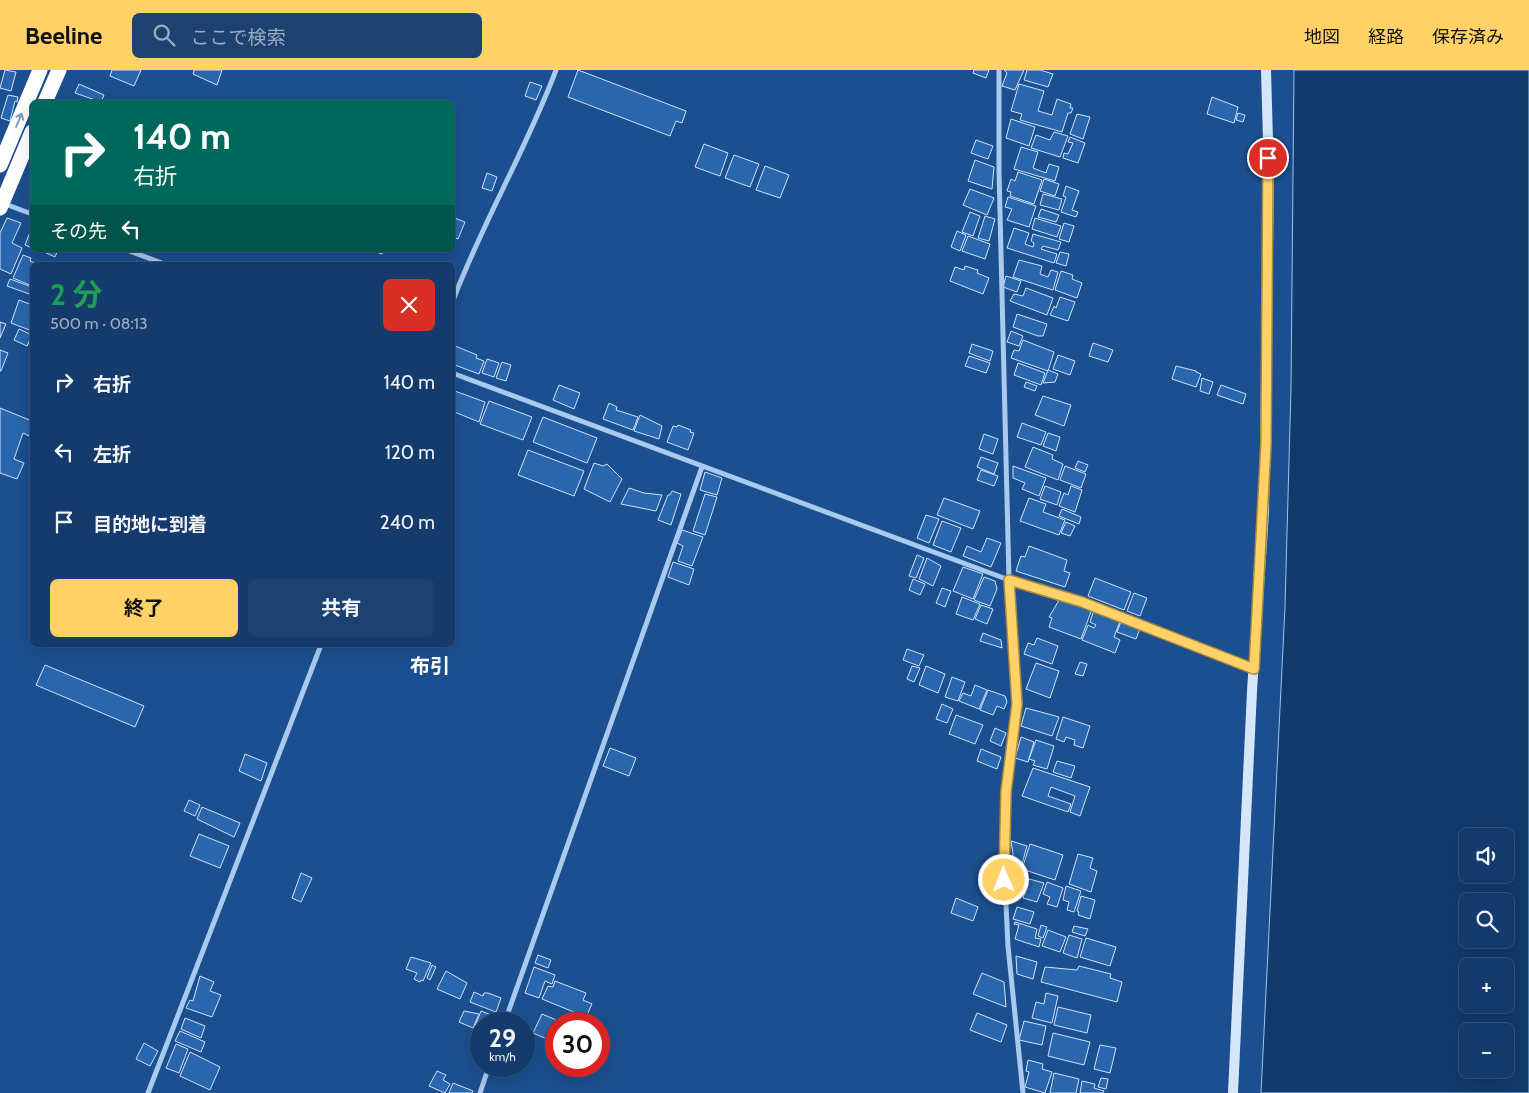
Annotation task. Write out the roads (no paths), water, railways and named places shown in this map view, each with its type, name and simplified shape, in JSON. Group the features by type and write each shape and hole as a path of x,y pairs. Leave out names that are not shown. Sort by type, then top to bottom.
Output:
{"highway":[{"path":"0,165 40,70"},
{"path":"46,100 59,70"},
{"path":"1,205 30,137"}],"street":[{"path":"455,295 468,260 544,102 556,70"},
{"path":"999,70 999,171 1009,580 1017,704 1006,792 1004,864 1008,946 1023,1093"},
{"path":"1233,1093 1266,444 1269,176 1266,70"},
{"path":"1,205 30,213"},
{"path":"132,252 159,262"},
{"path":"455,374 1009,580"},
{"path":"508,1012 702,467"},
{"path":"148,1093 320,647"},
{"path":"480,1093 485,1077"}],"lane":[{"path":"1009,580 1082,602 1254,669"}],"water":[{"path":"1294,70 1529,70 1529,1093 1261,1093 1285,607 1291,387"}],"district":[{"name":"布引","path":"430,666"}]}
